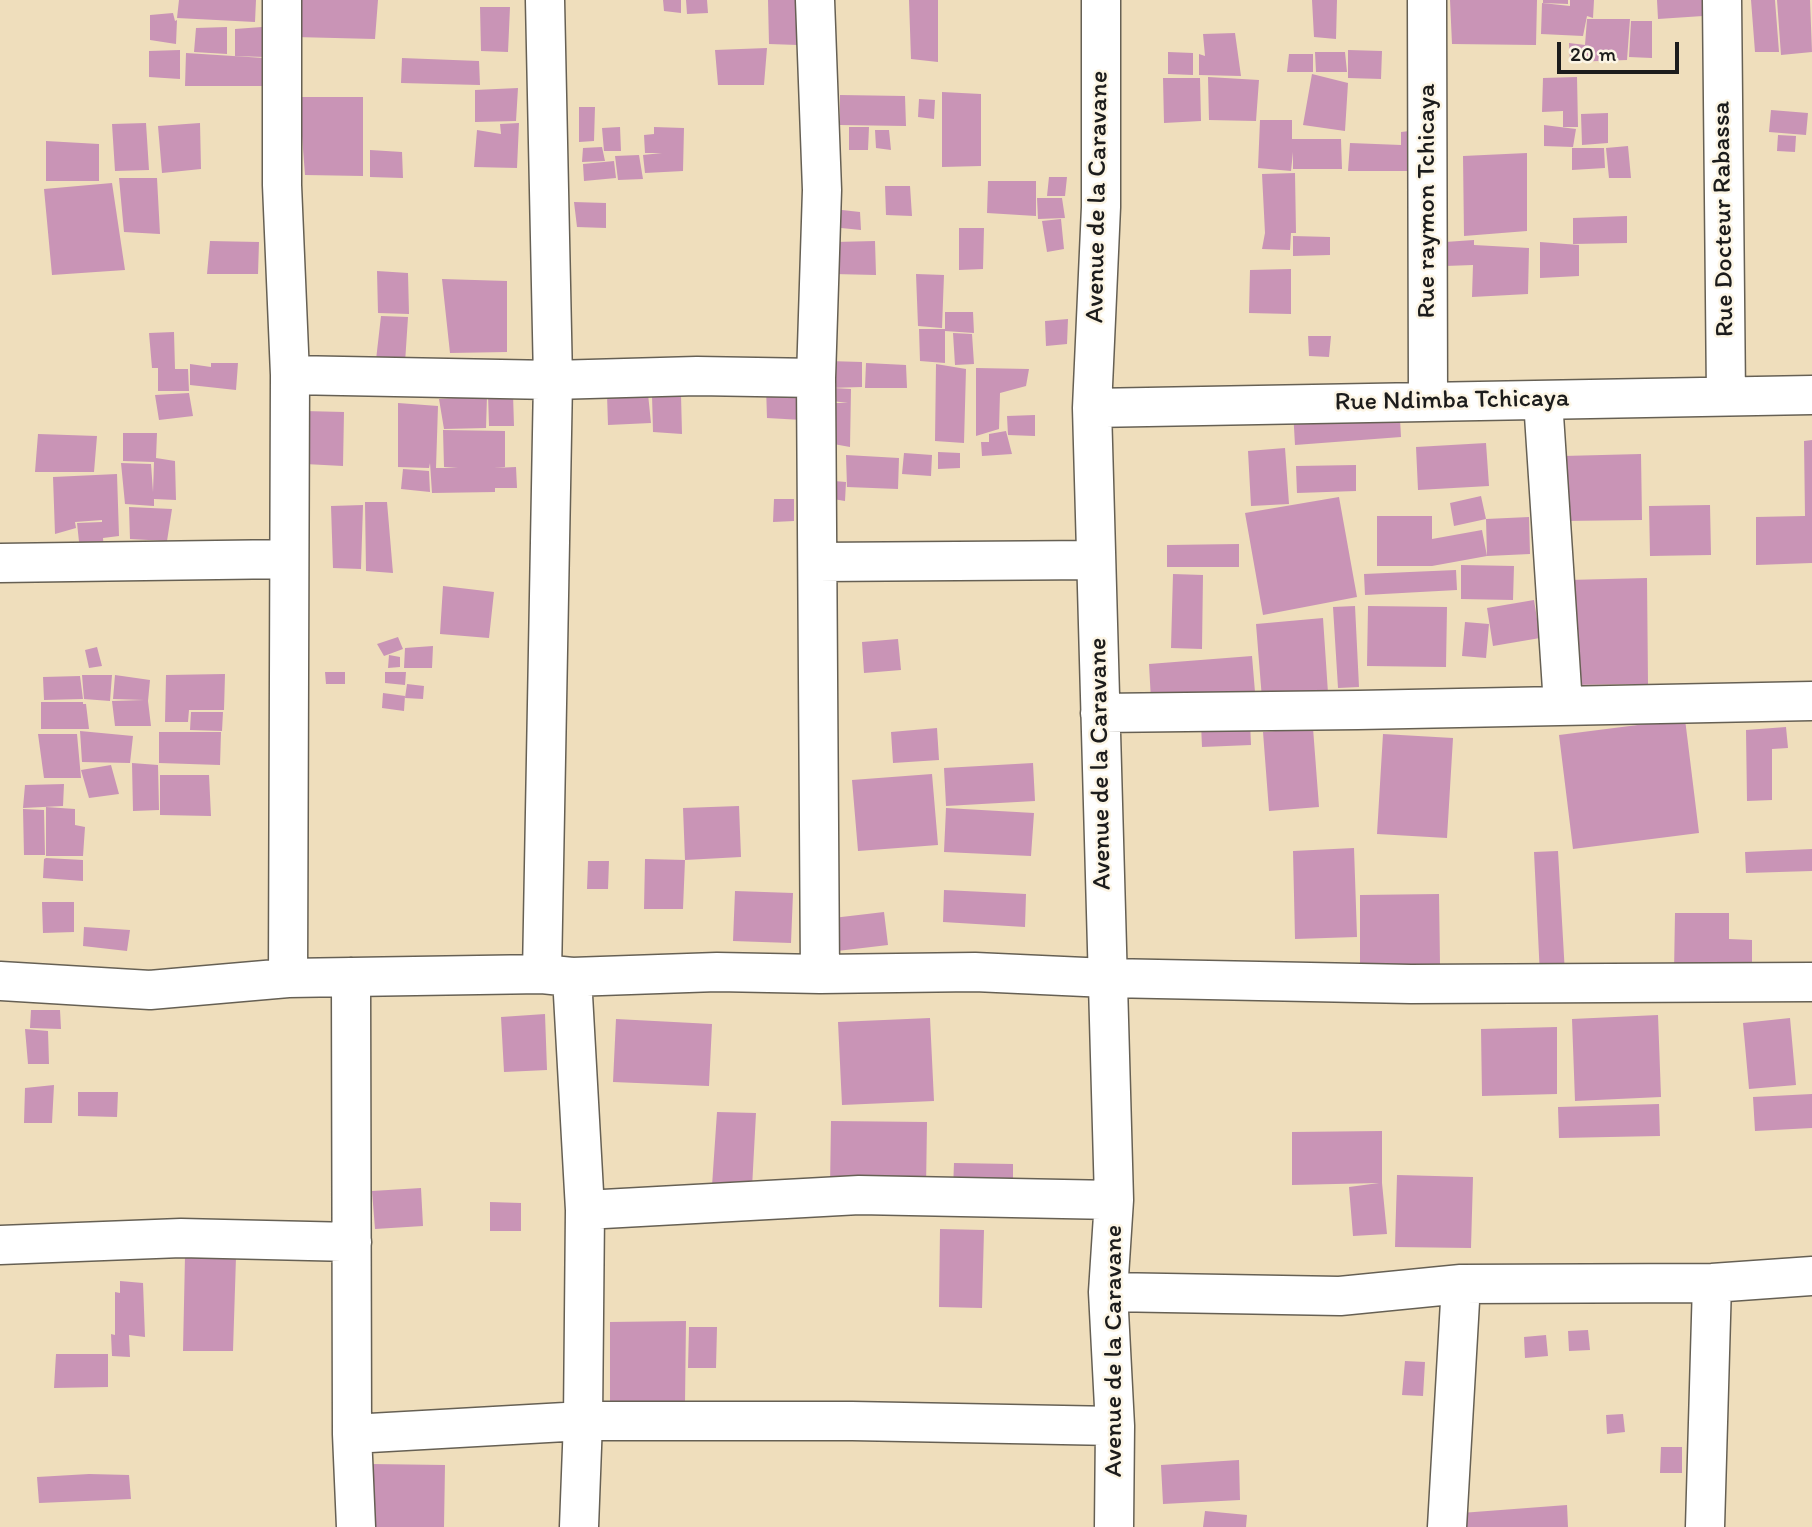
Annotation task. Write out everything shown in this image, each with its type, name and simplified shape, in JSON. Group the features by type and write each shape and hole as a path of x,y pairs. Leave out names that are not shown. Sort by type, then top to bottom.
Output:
{"street":[{"path":"282,0 282,185 290,375 288,978"},
{"path":"545,0 553,380 557,976 585,1210 579,1527"},
{"path":"815,0 822,190 816,378 820,974"},
{"name":"Avenue de la Caravane","path":"1101,0 1101,207 1091,408 1114,1200 1108,1292 1115,1426 1114,1527"},
{"name":"Rue raymon Tchicaya","path":"1427,0 1428,402"},
{"name":"Rue Docteur Rabassa","path":"1722,0 1726,396"},
{"path":"290,375 553,380 697,376 816,378"},
{"name":"Rue Ndimba Tchicaya","path":"1091,408 1812,395"},
{"path":"1543,400 1563,705"},
{"path":"0,563 289,559"},
{"path":"818,562 1096,560"},
{"path":"1100,713 1812,701"},
{"path":"0,981 150,990 288,978 717,972 975,972 1107,978 1411,984 1812,982"},
{"path":"351,977 352,1434 356,1527"},
{"path":"585,1210 859,1195 1114,1200"},
{"path":"0,1245 181,1238 352,1242"},
{"path":"1108,1292 1340,1296 1461,1284 1712,1283 1812,1276"},
{"path":"1705,1527 1712,1283"},
{"path":"1447,1527 1461,1284"},
{"path":"352,1434 583,1421 852,1421 1115,1426"}],"building":[{"path":"179,0 256,0 255,22 177,18"},
{"path":"294,0 378,0 375,39 295,37"},
{"path":"663,0 681,0 681,13 664,11"},
{"path":"686,0 707,0 708,13 687,14"},
{"path":"768,0 798,0 798,45 769,44"},
{"path":"909,0 938,0 938,62 911,59"},
{"path":"1312,0 1337,0 1336,39 1314,37"},
{"path":"1450,0 1537,0 1536,45 1452,44"},
{"path":"1543,0 1568,0 1568,4 1543,3"},
{"path":"1570,0 1594,0 1593,18 1587,16 1583,36 1541,34 1542,3 1570,6"},
{"path":"1657,0 1703,0 1703,16 1658,19"},
{"path":"1751,0 1775,0 1779,52 1755,52"},
{"path":"1777,0 1810,0 1812,52 1781,55"},
{"path":"480,7 510,7 508,52 481,51"},
{"path":"173,13 175,21 177,20 176,44 150,40 150,15"},
{"path":"1587,19 1630,19 1627,60 1570,62 1569,43 1585,45"},
{"path":"1631,21 1652,21 1652,58 1629,57"},
{"path":"227,27 227,54 194,52 196,28"},
{"path":"262,27 264,57 235,56 235,29"},
{"path":"1235,33 1241,76 1199,75 1199,54 1205,56 1203,34"},
{"path":"767,48 764,85 718,85 715,50"},
{"path":"180,50 180,79 149,77 149,51"},
{"path":"1348,50 1382,51 1381,79 1348,78"},
{"path":"1168,52 1193,53 1193,75 1168,74"},
{"path":"1315,52 1345,52 1347,72 1316,72"},
{"path":"186,53 264,58 263,86 185,86"},
{"path":"1289,54 1313,54 1313,72 1287,72"},
{"path":"402,58 479,61 480,85 401,83"},
{"path":"1312,74 1348,83 1345,131 1303,125"},
{"path":"1208,77 1259,80 1256,121 1209,120"},
{"path":"1577,77 1578,127 1563,127 1563,111 1542,112 1543,78"},
{"path":"1163,78 1200,78 1201,121 1164,123"},
{"path":"518,88 516,121 475,122 475,90"},
{"path":"942,92 981,94 981,166 942,167"},
{"path":"840,95 905,96 906,126 840,125"},
{"path":"299,97 363,97 363,176 305,175"},
{"path":"919,99 935,100 934,119 918,117"},
{"path":"579,107 595,107 594,141 579,142"},
{"path":"1771,110 1808,113 1806,135 1769,132"},
{"path":"1608,113 1608,143 1582,145 1581,114"},
{"path":"1260,120 1292,120 1292,139 1341,139 1342,169 1293,169 1293,152 1291,171 1258,168"},
{"path":"146,123 149,170 115,171 112,124"},
{"path":"200,123 201,169 162,173 158,126"},
{"path":"519,123 517,168 474,167 477,130 501,134 500,124"},
{"path":"1544,125 1576,129 1573,147 1544,146"},
{"path":"620,127 621,151 604,151 602,128"},
{"path":"654,127 684,128 683,171 645,173 643,155 662,153 645,153 644,135 654,134"},
{"path":"849,127 869,127 868,150 849,150"},
{"path":"1427,129 1430,171 1348,171 1350,143 1401,145 1401,132"},
{"path":"875,130 889,130 891,150 876,148"},
{"path":"1778,135 1796,136 1795,152 1777,151"},
{"path":"46,141 99,144 99,181 46,181"},
{"path":"1628,146 1631,178 1609,178 1606,148"},
{"path":"602,147 605,161 582,162 583,148"},
{"path":"1572,148 1604,148 1605,168 1572,170"},
{"path":"370,150 402,152 403,178 370,177"},
{"path":"1527,153 1527,231 1464,236 1463,156"},
{"path":"639,155 643,179 618,180 615,156"},
{"path":"614,161 616,178 584,181 583,164"},
{"path":"1295,173 1296,233 1291,233 1290,250 1262,249 1265,233 1262,174"},
{"path":"1049,177 1067,177 1065,196 1047,196"},
{"path":"119,178 157,178 160,234 124,232"},
{"path":"988,181 1036,181 1036,216 987,213"},
{"path":"112,183 125,270 52,275 44,189"},
{"path":"885,186 910,186 912,216 886,215"},
{"path":"1037,198 1062,198 1065,218 1038,219"},
{"path":"574,202 606,203 606,228 577,227"},
{"path":"833,209 860,212 861,230 831,227"},
{"path":"1627,216 1627,243 1573,244 1573,218"},
{"path":"1061,219 1064,249 1047,252 1042,221"},
{"path":"959,228 984,228 983,269 959,270"},
{"path":"1293,236 1330,237 1330,255 1293,256"},
{"path":"1474,240 1474,245 1529,248 1528,294 1472,297 1473,265 1445,266 1445,242"},
{"path":"210,241 259,242 258,274 207,274"},
{"path":"875,241 876,275 834,274 835,242"},
{"path":"1540,242 1579,245 1579,276 1540,278"},
{"path":"1291,269 1291,314 1249,313 1250,270"},
{"path":"377,271 408,273 409,314 378,313"},
{"path":"916,274 944,275 942,328 918,326"},
{"path":"442,279 507,281 507,352 450,353"},
{"path":"945,312 973,312 974,333 945,331"},
{"path":"381,316 408,317 405,363 376,360"},
{"path":"1068,319 1067,344 1046,346 1045,321"},
{"path":"919,329 945,329 945,363 920,361"},
{"path":"174,332 175,369 188,369 189,391 158,391 158,368 152,368 149,333"},
{"path":"953,333 972,334 974,364 955,365"},
{"path":"1308,336 1331,336 1329,357 1309,356"},
{"path":"828,361 862,362 862,387 828,388"},
{"path":"211,363 238,363 236,390 190,385 190,364 211,367"},
{"path":"866,363 906,365 907,388 865,388"},
{"path":"936,364 966,369 964,443 935,441"},
{"path":"976,368 1029,369 1026,386 1000,393 999,429 976,436"},
{"path":"766,386 800,387 802,420 767,418"},
{"path":"833,388 851,389 850,447 828,443 827,403 848,403 832,401"},
{"path":"189,393 193,416 159,420 155,395"},
{"path":"488,394 513,394 514,426 489,426"},
{"path":"648,394 651,423 608,425 607,395"},
{"path":"652,395 681,395 682,434 653,432"},
{"path":"487,396 486,428 444,429 439,399"},
{"path":"1399,401 1401,437 1295,445 1293,410"},
{"path":"398,403 438,406 436,468 458,468 444,467 443,430 505,431 505,467 494,468 516,467 517,488 495,488 495,492 432,493 430,463 429,468 398,467"},
{"path":"304,411 344,412 343,466 305,464"},
{"path":"1035,415 1035,436 1008,435 1007,416"},
{"path":"1006,431 1012,454 982,456 981,442 989,442 989,434"},
{"path":"123,433 157,433 156,458 175,461 176,500 154,499 154,506 125,504 121,463 151,464 153,492 154,462 123,461"},
{"path":"38,434 97,436 94,472 35,472"},
{"path":"1812,440 1812,563 1756,565 1756,517 1805,516 1804,441"},
{"path":"1486,443 1489,486 1418,490 1416,447"},
{"path":"1285,448 1289,504 1251,506 1248,451"},
{"path":"938,452 960,453 960,468 938,469"},
{"path":"904,453 932,455 931,476 902,474"},
{"path":"1641,454 1642,520 1563,521 1563,456"},
{"path":"846,455 899,458 898,489 847,487"},
{"path":"1356,465 1356,491 1297,493 1296,466"},
{"path":"403,469 429,471 430,492 401,489"},
{"path":"117,474 119,536 103,538 104,551 80,551 77,523 102,520 75,522 76,528 55,534 53,477"},
{"path":"834,481 846,482 845,501 833,499"},
{"path":"1481,496 1486,519 1454,526 1450,503"},
{"path":"1339,497 1357,597 1263,615 1245,513"},
{"path":"774,499 794,499 794,521 773,522"},
{"path":"365,502 387,502 393,573 366,571"},
{"path":"363,505 361,569 333,568 331,506"},
{"path":"1710,505 1711,555 1650,556 1649,506"},
{"path":"129,507 172,509 167,541 130,539"},
{"path":"1377,516 1432,516 1432,539 1482,530 1487,556 1432,566 1377,566"},
{"path":"1529,517 1530,554 1487,556 1486,519"},
{"path":"1239,544 1239,567 1167,567 1167,545"},
{"path":"1461,565 1514,566 1513,600 1461,599"},
{"path":"1456,570 1457,590 1365,595 1364,574"},
{"path":"1173,574 1203,575 1202,649 1171,648"},
{"path":"1647,578 1648,684 1569,685 1568,580"},
{"path":"443,586 494,592 489,638 440,634"},
{"path":"1534,600 1540,638 1493,646 1487,608"},
{"path":"1355,606 1359,687 1338,688 1333,607"},
{"path":"1368,606 1447,607 1446,667 1367,666"},
{"path":"1323,618 1328,693 1262,699 1256,624"},
{"path":"1465,622 1489,624 1486,658 1462,656"},
{"path":"398,637 403,649 384,656 377,644"},
{"path":"898,639 901,670 864,673 862,642"},
{"path":"433,646 432,668 404,668 405,648"},
{"path":"97,647 102,666 89,668 85,650"},
{"path":"389,655 400,657 400,667 388,668"},
{"path":"1252,656 1255,692 1151,700 1149,664"},
{"path":"325,672 345,672 345,684 326,684"},
{"path":"385,672 406,672 405,685 385,683"},
{"path":"225,674 224,710 189,710 188,722 165,722 166,675"},
{"path":"82,675 112,675 110,701 84,699"},
{"path":"115,675 150,680 148,701 151,726 115,726 112,701 144,700 113,699"},
{"path":"80,676 83,699 44,700 43,677"},
{"path":"407,684 424,686 423,699 405,698"},
{"path":"383,693 405,696 404,711 382,708"},
{"path":"41,702 83,702 86,704 89,729 41,729"},
{"path":"191,712 223,712 222,731 190,730"},
{"path":"1685,719 1699,833 1573,849 1559,735"},
{"path":"1250,722 1251,745 1202,747 1201,724"},
{"path":"1786,727 1788,748 1772,749 1772,800 1747,801 1746,730"},
{"path":"937,728 939,760 893,763 891,732"},
{"path":"1313,728 1319,807 1269,811 1263,732"},
{"path":"80,731 133,736 130,763 82,762"},
{"path":"159,732 221,732 220,765 159,763"},
{"path":"38,734 77,734 81,778 44,778"},
{"path":"1383,734 1453,738 1447,838 1377,834"},
{"path":"132,763 158,765 159,810 133,811"},
{"path":"1033,763 1035,801 946,806 944,768"},
{"path":"111,765 119,794 89,798 81,770"},
{"path":"932,774 938,845 858,851 852,780"},
{"path":"160,775 209,775 211,816 160,815"},
{"path":"64,784 63,806 23,808 25,785"},
{"path":"739,806 741,857 685,860 683,808"},
{"path":"46,807 75,809 75,825 85,827 83,856 46,856"},
{"path":"946,808 1034,813 1031,856 944,852"},
{"path":"23,809 44,810 45,855 24,855"},
{"path":"1354,848 1357,937 1295,939 1293,851"},
{"path":"1812,849 1812,871 1746,873 1745,852"},
{"path":"1558,851 1565,974 1540,976 1534,852"},
{"path":"46,858 83,860 83,881 43,878"},
{"path":"645,859 685,860 683,909 644,909"},
{"path":"588,861 609,861 608,889 587,889"},
{"path":"944,890 1026,894 1025,927 943,922"},
{"path":"735,891 793,893 791,943 733,941"},
{"path":"1439,894 1440,964 1360,964 1360,895"},
{"path":"42,902 74,902 74,932 43,933"},
{"path":"884,912 888,945 837,951 833,918"},
{"path":"1675,913 1729,913 1729,939 1752,940 1752,965 1674,973"},
{"path":"84,927 130,930 127,951 83,946"},
{"path":"31,1010 60,1010 61,1029 30,1028"},
{"path":"545,1014 547,1070 504,1072 501,1017"},
{"path":"1658,1015 1661,1097 1575,1101 1572,1019"},
{"path":"930,1018 934,1101 842,1105 838,1022"},
{"path":"1790,1018 1796,1085 1749,1089 1743,1023"},
{"path":"616,1019 712,1024 709,1086 613,1082"},
{"path":"1557,1027 1557,1094 1482,1096 1481,1029"},
{"path":"25,1029 48,1031 49,1064 28,1064"},
{"path":"54,1085 52,1123 24,1123 25,1088"},
{"path":"78,1092 118,1092 117,1117 78,1116"},
{"path":"1812,1094 1812,1128 1755,1131 1753,1097"},
{"path":"1659,1104 1660,1136 1559,1138 1558,1107"},
{"path":"717,1112 756,1113 752,1188 712,1186"},
{"path":"831,1121 927,1122 926,1189 830,1188"},
{"path":"1382,1131 1382,1183 1387,1234 1353,1236 1349,1187 1379,1183 1292,1185 1292,1132"},
{"path":"954,1163 1013,1164 1013,1190 953,1189"},
{"path":"1397,1175 1473,1177 1471,1248 1395,1247"},
{"path":"421,1188 423,1226 375,1229 372,1191"},
{"path":"490,1202 521,1203 521,1231 490,1231"},
{"path":"940,1229 984,1230 982,1308 939,1307"},
{"path":"185,1256 236,1257 233,1351 183,1351"},
{"path":"120,1281 143,1283 145,1337 129,1335 130,1357 112,1356 115,1292 120,1293"},
{"path":"686,1321 685,1403 610,1404 610,1322"},
{"path":"689,1327 717,1327 716,1368 688,1368"},
{"path":"1588,1330 1590,1350 1569,1351 1568,1331"},
{"path":"1546,1335 1548,1356 1525,1358 1524,1337"},
{"path":"56,1354 108,1354 108,1387 54,1388"},
{"path":"1405,1361 1425,1362 1423,1396 1402,1395"},
{"path":"1623,1414 1625,1432 1607,1434 1606,1415"},
{"path":"1661,1447 1682,1447 1682,1473 1660,1473"},
{"path":"1239,1460 1240,1500 1163,1504 1161,1465"},
{"path":"371,1464 445,1465 444,1527 370,1527"},
{"path":"129,1475 131,1499 39,1503 37,1477"},
{"path":"1567,1505 1568,1527 1462,1527 1461,1513"},
{"path":"1205,1511 1247,1515 1246,1527 1203,1527"}]}
